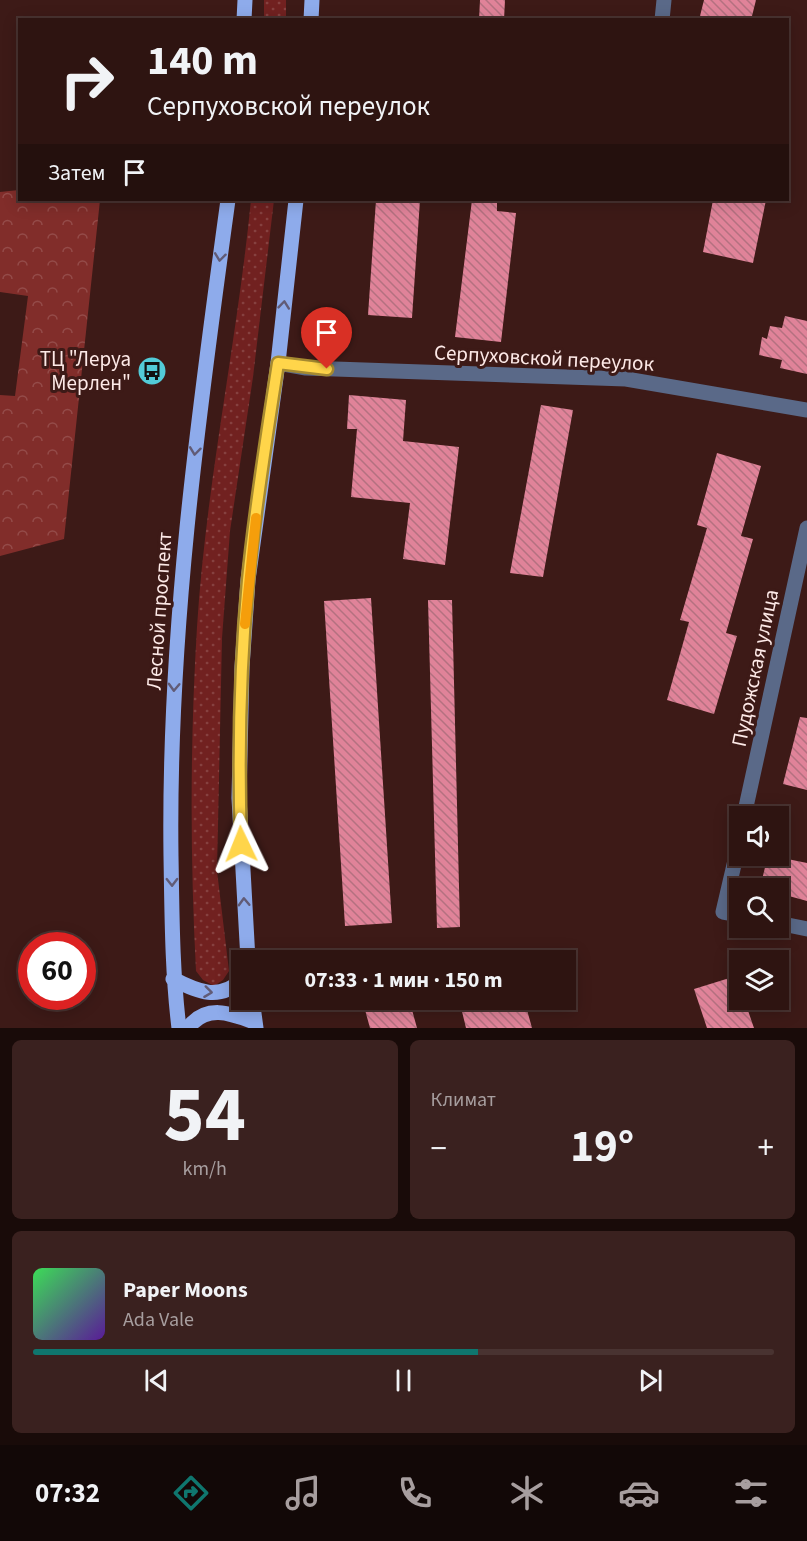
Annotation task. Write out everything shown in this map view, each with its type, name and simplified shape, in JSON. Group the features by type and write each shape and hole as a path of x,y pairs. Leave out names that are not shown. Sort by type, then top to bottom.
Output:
{"main road":[{"path":"244,18 245,0"},
{"path":"311,18 312,0"},
{"name":"Лесной проспект","path":"179,1028 173,979 171,798 174,658 193,470 228,201"},
{"path":"247,950 239,798 242,667 248,580 278,363 296,201"},
{"path":"173,979 193,989 213,995 231,989"},
{"path":"253,1010 255,1025"},
{"path":"188,1028 194,1020 212,1011 233,1014 255,1025"}],"street":[{"path":"662,18 664,0"},
{"name":"Серпуховской переулок","path":"278,363 317,368 627,379 807,410"},
{"name":"Пудожская улица","path":"746,806 807,528"},
{"path":"729,886 723,912 729,913"},
{"path":"789,926 807,930"}],"shaded area":[{"path":"264,0 286,0 286,18 264,18"},
{"path":"251,201 274,201 253,377 230,531 222,638 217,871 229,971 223,980 214,986 203,980 196,971 192,799 193,713 201,573"}],"green space":[{"path":"18,190 18,201 100,201 64,539 0,556 0,395 15,396 28,296 0,292 0,192"}],"building":[{"path":"480,0 505,0 504,18 479,18"},
{"path":"704,0 756,0 752,18 700,18"},
{"path":"376,201 420,201 412,318 368,315"},
{"path":"472,201 497,201 497,211 516,213 501,342 455,337"},
{"path":"713,201 766,201 753,263 703,252"},
{"path":"785,316 807,321 807,374 780,368 782,360 759,355 762,337 767,339 770,326 782,328"},
{"path":"349,395 406,400 403,441 459,447 445,565 403,559 410,503 351,497 357,429 347,429"},
{"path":"541,405 573,410 543,577 510,573"},
{"path":"717,453 761,466 741,536 753,539 726,633 737,636 714,714 667,700 689,622 680,620 707,528 697,525"},
{"path":"371,598 392,923 345,926 324,601"},
{"path":"428,600 452,600 460,927 437,928"},
{"path":"800,717 807,718 807,790 783,784"},
{"path":"789,859 807,863 807,901 789,896 789,878 762,878 765,866 789,866"},
{"path":"729,978 729,1010 748,1010 754,1028 707,1028 694,989"},
{"path":"365,1010 412,1010 417,1028 370,1028"},
{"path":"462,1010 527,1010 532,1028 466,1028"}],"slow traffic":[{"path":"245,624 256,518"}],"place":[{"name":"ТЦ \"Леруа Мерлен\"","path":"152,371"}],"route":[{"path":"241,844 239,798 242,667 248,580 278,363 327,369"}]}
